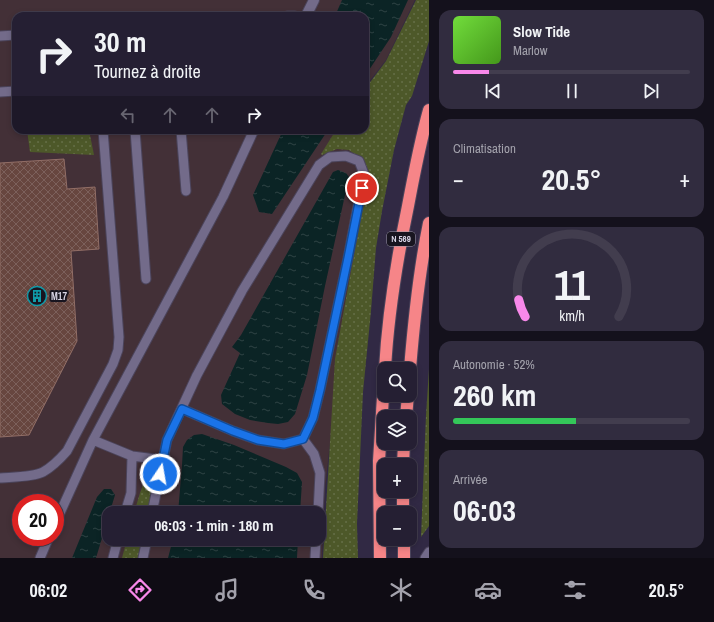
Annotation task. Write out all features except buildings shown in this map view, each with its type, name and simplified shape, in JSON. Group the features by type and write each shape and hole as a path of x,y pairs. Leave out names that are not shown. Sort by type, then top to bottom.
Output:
{"highway":[{"name":"N 569","path":"385,362 386,343 400,245 421,140 429,110"},
{"name":"N 569","path":"411,362 424,249 429,223"},
{"path":"380,558 379,461 383,402"},
{"path":"404,546 404,558"}],"street":[{"path":"308,12 314,0"}],"lane":[{"path":"0,36 12,35"},
{"path":"0,92 12,91"},
{"path":"0,478 22,477 42,472 56,462 67,451 113,364 118,350 119,337 103,134"},
{"path":"135,134 146,279"},
{"path":"181,134 186,191"},
{"path":"64,504 93,440 223,197 252,134"},
{"path":"153,506 167,440 197,375 242,291 319,165 330,157 346,156 359,161 364,174 348,258 320,390 313,418 303,439 284,444 258,440 182,409"},
{"path":"303,439 314,454 320,473 318,506"},
{"path":"93,440 132,456 163,460"},
{"path":"127,506 130,493 132,456"},
{"path":"40,558 45,546"},
{"path":"112,558 116,546"},
{"path":"143,558 146,546"},
{"path":"315,558 316,546"},
{"path":"425,558 429,552"}],"shaded area":[{"path":"0,0 415,0 386,60 369,82 369,12 12,12 12,134 349,134 381,150 339,360 324,506 102,506 102,546 323,546 322,558 0,558"}],"green space":[{"path":"416,0 429,0 429,41 412,96 406,105 394,150 376,248 363,392 357,524 358,558 323,558 324,546 326,546 326,508 335,359 359,227 367,173 357,156 349,150 337,149 322,155 321,154 334,134 369,134 369,84 386,61"},
{"path":"28,134 90,134 94,155 30,152"},
{"path":"429,369 429,526 421,537 426,415"},
{"path":"150,466 155,476 150,506 136,506"},
{"path":"125,546 143,546 141,558 122,558"}],"water":[{"path":"342,0 408,0 391,37 369,70 369,12 337,12"},
{"path":"281,134 325,134 272,214 259,212 253,195"},
{"path":"338,170 346,173 349,177 307,375 295,414 288,422 278,424 250,420 235,414 222,404 221,395 240,353 232,347 241,335 333,172"},
{"path":"202,434 234,445 297,473 302,482 300,506 179,506 183,447 187,440 194,435"},
{"path":"104,489 111,489 115,495 112,506 102,506 102,538 96,558 72,558 97,497"},
{"path":"171,546 298,546 297,558 168,558"}],"place":[{"name":"M17","path":"37,296"}],"route":[{"path":"160,474 167,440 182,409 258,440 284,444 303,439 313,418 320,390 362,188"}]}
